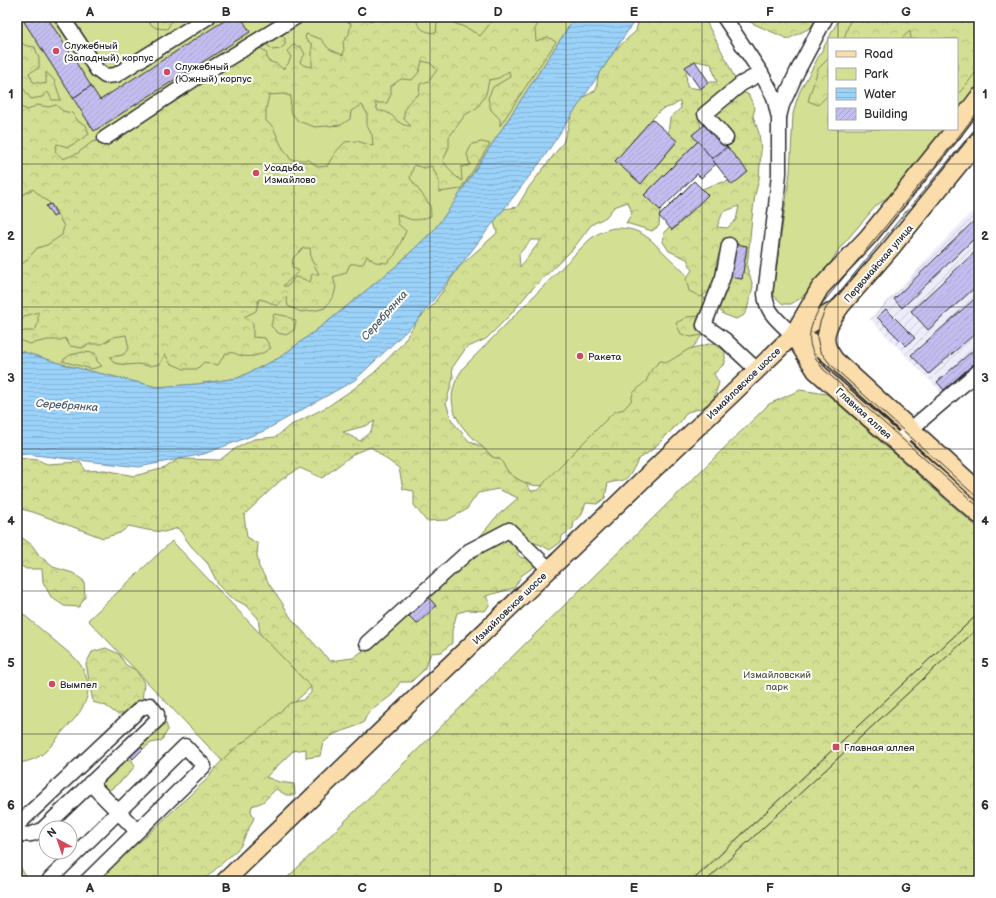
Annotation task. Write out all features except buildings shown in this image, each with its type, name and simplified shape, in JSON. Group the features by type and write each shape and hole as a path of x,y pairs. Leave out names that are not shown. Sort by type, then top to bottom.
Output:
{"main road":[{"path":"958,125 979,97"},
{"path":"793,335 820,288 868,237 953,130"},
{"name":"Первомайская улица","path":"793,335 840,307 891,248 979,140"},
{"name":"Главная аллея","path":"833,357 826,342 827,332 828,326 840,307"},
{"name":"Главная аллея","path":"793,335 815,343 833,357 979,491"},
{"name":"Главная аллея","path":"793,335 816,371 979,515"},
{"name":"Измайловское шоссе","path":"225,881 793,335"}],"street":[{"path":"62,17 97,70 105,76 116,76 208,17"},
{"path":"105,138 196,78 296,17"},
{"path":"724,17 761,73 774,98 779,118"},
{"path":"793,335 773,316 765,302 779,173 779,118 782,105 797,72 826,17"},
{"path":"726,138 706,114 741,84 761,73"},
{"path":"729,245 723,277 704,325 725,340 757,370"},
{"path":"898,443 911,429 979,371"},
{"path":"368,643 470,550 509,530 549,569"},
{"path":"17,825 141,708 150,705 157,714 157,720 42,830 32,834 20,834 17,832"},
{"path":"52,881 50,878 185,746 204,766 87,881"},
{"path":"90,783 137,831"}],"shaded area":[{"path":"979,204 979,365 945,396 870,319"}],"green space":[{"name":"Усадьба Измайлово","path":"17,17 575,17 451,207 433,231 395,267 331,319 279,358 238,378 197,384 157,387 69,366 17,350 17,277 79,239 17,138"},
{"path":"143,17 174,17 167,29 156,28"},
{"name":"Усадьба Измайлово","path":"333,17 367,17 370,21 375,19 373,17 415,17 420,27 428,32 436,33 437,23 449,21 469,29 480,36 494,17 538,17 535,29 536,41 548,37 556,42 500,126 500,119 491,110 488,98 493,87 510,77 509,71 499,78 489,80 486,94 478,107 465,115 449,137 449,147 443,161 454,175 462,181 461,167 470,165 467,154 472,144 482,142 490,144 461,189 439,192 439,181 432,166 424,168 414,165 410,178 430,205 431,216 414,220 397,214 398,224 406,231 395,255 387,263 375,262 367,256 363,264 350,264 346,273 333,277 336,287 334,295 325,308 301,312 288,306 286,296 277,306 259,299 256,311 244,317 253,323 253,337 265,338 271,348 264,352 251,356 229,353 225,354 218,365 204,362 197,369 184,369 170,363 165,354 160,364 150,366 114,363 110,357 123,355 129,348 126,335 114,337 102,344 90,344 82,348 70,346 65,338 29,344 17,339 17,333 35,331 38,323 38,312 25,316 17,326 17,267 26,261 37,248 47,245 62,235 64,226 51,204 33,189 17,198 17,105 28,110 37,105 49,107 56,105 63,111 72,113 79,122 86,125 89,134 77,142 68,147 57,144 55,151 63,159 78,153 92,142 108,139 117,141 135,121 259,47 266,52 268,61 277,64 283,69 288,64 291,57 287,51 293,45 301,47 305,54 300,62 303,65 312,67 312,44 305,39 306,34 321,39 329,49 343,55 343,42 349,34 351,23 332,19","holes":["422,61 430,63 437,70 429,81 420,84 419,94 406,107 404,119 411,126 403,125 387,112 378,111 375,103 387,103 391,94 391,86 401,79 412,80 419,72","282,94 291,96 290,111 298,121 315,127 341,125 350,119 351,111 362,105 367,113 367,126 372,135 373,146 357,141 345,142 335,153 327,166 318,167 309,160 291,160 281,145 273,127 266,121 266,109 269,95","303,248 310,248 311,259 319,274 312,274 310,282 295,277 288,286 283,286 299,271 292,267 293,258"]},
{"path":"639,17 704,17 728,63 739,91 748,94 755,108 753,116 759,133 761,151 759,179 755,195 747,267 753,286 747,310 743,316 736,319 723,314 717,306 725,293 727,279 730,277 742,279 747,246 735,244 721,248 716,263 720,274 714,288 701,297 689,291 686,279 692,270 687,259 669,251 663,242 664,232 670,227 673,230 708,195 702,189 729,181 732,185 747,172 727,147 731,135 717,118 716,111 722,103 699,119 701,128 692,135 698,141 644,195 660,210 659,226 652,231 626,223 632,213 628,202 614,207 606,217 591,225 573,249 530,291 510,315 486,339 466,348 452,368 453,378 446,403 452,421 469,441 482,447 492,457 500,459 509,473 526,483 531,491 539,490 548,478 614,412 624,409 631,401 633,393 646,381 652,369 660,361 668,362 689,349 713,343 725,351 725,363 714,374 719,383 713,401 700,409 687,412 681,421 652,450 638,460 630,475 624,480 608,483 605,498 597,504 586,503 581,516 574,521 573,528 562,536 561,542 550,550 541,545 528,541 517,554 522,558 533,557 537,565 522,575 514,588 486,596 490,604 485,611 468,610 457,613 452,631 452,643 442,652 431,653 424,670 411,682 400,682 392,695 368,713 363,723 334,734 323,743 320,756 306,758 306,749 293,751 266,777 279,782 294,784 295,795 286,795 276,789 263,802 252,806 251,811 254,818 240,847 207,877 206,881 101,881 118,859 143,839 207,779 230,752 262,728 290,703 303,700 311,693 311,687 260,634 258,618 247,606 230,597 219,586 208,564 191,546 178,528 164,532 129,526 120,533 103,538 33,512 17,508 17,458 38,460 47,464 80,462 86,471 105,470 134,476 165,468 178,459 220,460 231,451 254,439 276,437 289,426 327,407 356,387 375,372 402,344 417,321 432,306 460,266 497,233 494,222 504,209 517,207 529,187 563,143 572,114 584,97 596,90 598,76 616,49 636,31","holes":["695,61 711,64 717,82 709,82 700,89 687,87 686,67","680,101 681,108 670,118 668,133 677,142 641,183 615,161 662,109 673,106","739,206 736,220 727,228 717,227 723,212","531,240 541,240 520,267 519,254","375,421 371,431 360,441 343,432 365,426","371,447 399,468 403,489 414,491 414,505 426,521 447,520 466,510 478,493 498,489 518,498 496,517 478,539 429,591 369,646 353,658 330,661 291,618 259,567 257,555 258,544 247,537 244,515 281,480 300,468 322,478 355,453"]},
{"path":"741,17 818,17 810,28 788,39"},
{"path":"840,17 979,17 979,88 958,118 958,38 829,38"},
{"path":"851,17 979,17 979,68 958,94 958,38 911,38 910,31 902,38 844,38"},
{"path":"280,33 285,38 285,45 280,49 273,50 268,46 268,40"},
{"path":"828,39 828,130 948,130 898,189 876,206 839,249 825,272 801,298 791,304 783,304 774,296 773,291 790,172 793,114 800,91"},
{"path":"17,41 27,46 35,47 39,59 39,68 29,73 33,82 46,84 46,72 54,80 61,100 52,100 48,92 42,97 31,99 17,80"},
{"path":"828,59 828,95 818,105 808,101 818,69"},
{"path":"39,185 71,237 17,270 17,198"},
{"name":"Ракета","path":"614,228 634,230 651,240 695,283 701,291 707,306 708,314 705,329 695,345 571,472 545,485 531,485 517,479 509,473 465,430 459,422 455,414 452,399 455,383 464,367 588,241 600,233"},
{"path":"274,314 286,316 296,321 294,330 286,335 278,333 271,326"},
{"path":"700,316 708,334 691,337 681,334 676,323 687,317"},
{"path":"83,352 95,353 97,361 102,366 92,369 62,361 70,355"},
{"name":"Измайловский парк","path":"800,390 827,394 979,529 979,610 975,620 979,623 979,828 977,830 976,837 979,840 979,881 284,881 769,404"},
{"path":"17,534 32,545 39,555 53,567 73,573 84,581 85,597 79,607 64,606 51,597 43,582 42,569 26,569 17,563"},
{"path":"172,541 311,687 227,766 88,620"},
{"name":"Вымпел","path":"17,609 75,658 83,669 88,687 86,700 79,713 49,748 34,759 18,763 17,762"},
{"path":"106,648 119,654 126,665 136,670 144,683 142,701 128,714 117,714 106,706 93,702 86,664 92,652"},
{"path":"160,723 166,723 168,730 161,741 151,743 143,749 139,745"},
{"path":"126,757 132,760 135,766 126,777 110,790 100,787 99,783"},
{"path":"17,861 26,877 31,881 17,881"}],"water":[{"name":"Серебрянка","path":"575,17 637,17 542,160 417,321 355,380 264,431 204,454 139,467 17,453 17,350 69,366 157,387 197,384 238,378 279,358 331,319 395,267 433,231 451,207"}],"tram line":[{"path":"979,110 821,305 810,330 810,344 823,369 979,507"},
{"path":"979,124 826,308 820,322 817,337 820,351 830,364 979,499"},
{"path":"692,881 979,613"},
{"path":"706,881 979,627"}],"place":[{"name":"Служебный (Западный) корпус","path":"56,51"},
{"name":"Служебный (Южный) корпус","path":"167,72"},
{"name":"Усадьба Измайлово","path":"256,173"},
{"name":"Ракета","path":"580,356"},
{"name":"Вымпел","path":"52,684"},
{"name":"Главная аллея","path":"836,747"}]}
